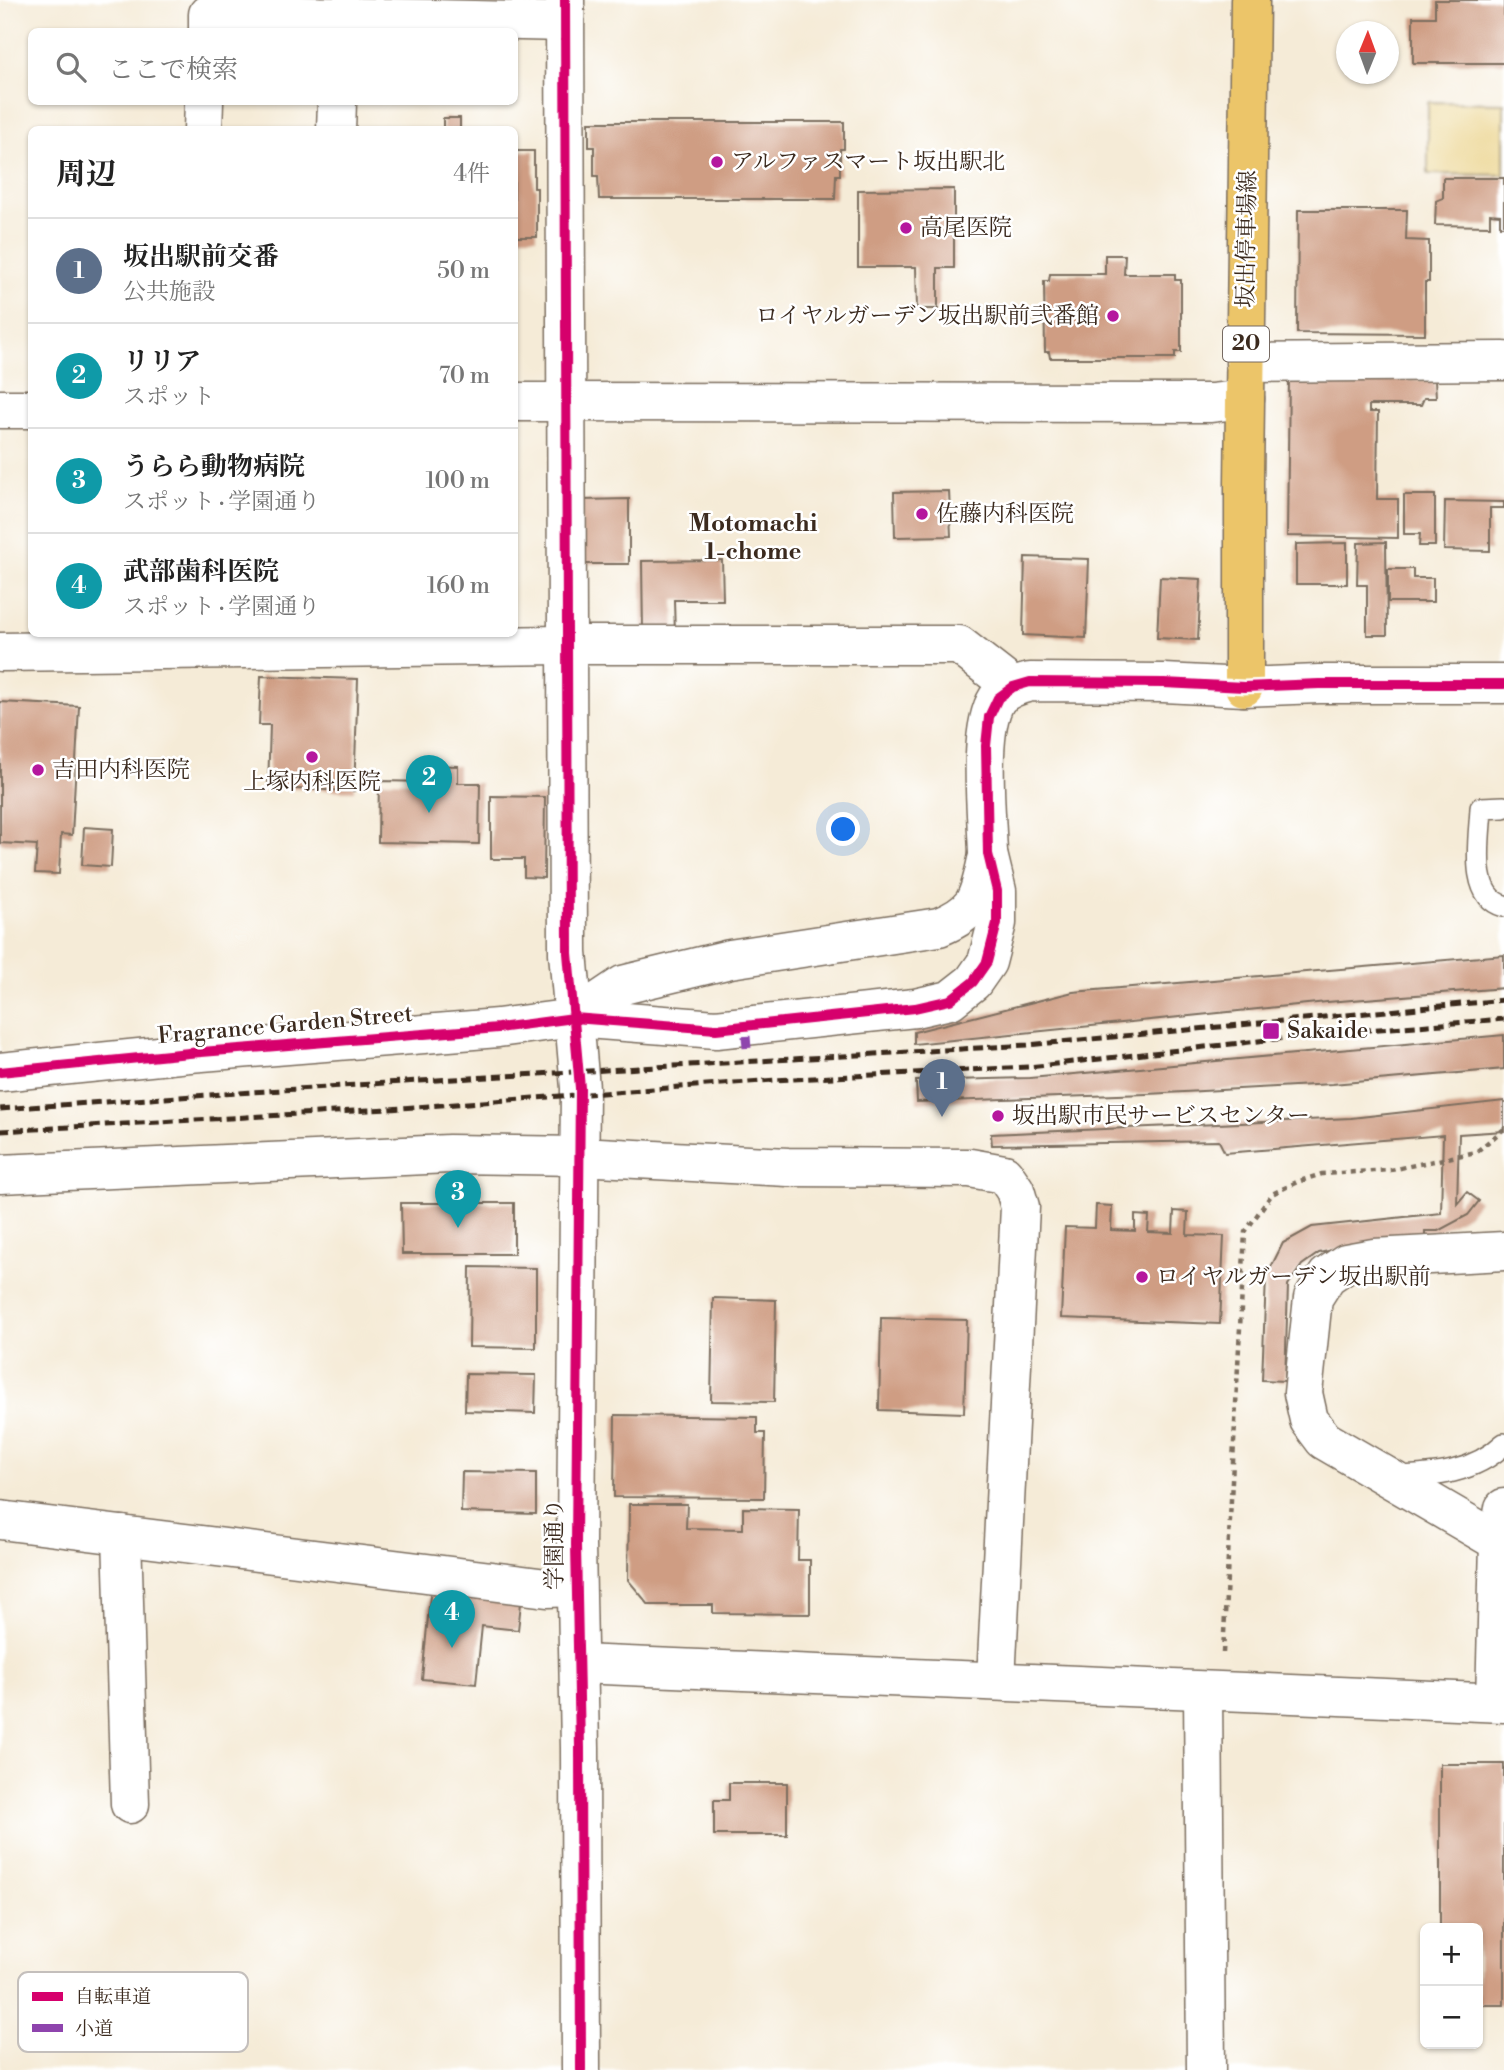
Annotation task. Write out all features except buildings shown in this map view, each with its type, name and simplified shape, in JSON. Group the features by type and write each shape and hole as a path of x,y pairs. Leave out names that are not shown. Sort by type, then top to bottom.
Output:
{"main road":[{"name":"坂出停車場線","path":"1244,687 1250,0"}],"street":[{"path":"208,28 208,14 341,16 565,11"},
{"name":"学園通り","path":"565,11 568,953 580,1088 576,1587 579,1664 581,2070"},
{"path":"203,126 204,105"},
{"path":"336,126 337,105"},
{"path":"518,402 1211,403 1245,381 1504,361"},
{"path":"0,409 28,409"},
{"path":"0,652 565,645 959,645 1013,687"},
{"path":"574,1017 716,1029 915,1008 950,1000 973,982 987,962 997,923 997,891 988,854 986,746 989,717 998,698 1013,687 1030,682 1164,683 1244,687 1319,684 1504,684"},
{"path":"574,1017 623,985 730,959 939,927 959,919 970,909 979,892 988,854"},
{"name":"Fragrance Garden Street","path":"0,1072 189,1053 498,1028 574,1017"},
{"path":"0,1174 449,1154 580,1156 788,1167 970,1168 1004,1174 1015,1189 1020,1207 996,1680"},
{"path":"579,1664 1499,1702 1502,1525 1390,1477 1324,1440 1309,1420 1303,1393 1313,1298 1327,1276 1346,1263 1374,1258 1504,1251"},
{"path":"0,1520 547,1588 576,1587"},
{"path":"122,1535 130,1804"},
{"path":"1203,1691 1206,2070"}],"lane":[{"path":"1504,807 1481,808 1479,869 1484,894 1494,904 1504,906"},
{"path":"1390,1477 1456,1471 1481,1461 1504,1444"}],"sand":[{"path":"1428,102 1504,103 1504,175 1428,174"}],"railway":[{"path":"0,1109 1028,1045 1504,1000"},
{"path":"0,1131 388,1109 775,1080 1029,1067 1329,1033 1504,1019"}],"marked path":[{"path":"746,1036 747,1048"}],"cycle path":[{"path":"565,0 568,953 580,1088 576,1545 581,2070"},
{"path":"0,1072 189,1053 498,1028 574,1018 716,1029 915,1008 950,1000 973,982 987,962 997,923 997,891 988,854 986,746 989,717 998,698 1013,687 1030,682 1164,683 1244,687 1319,684 1504,684"}],"place":[{"name":"アルファスマート坂出駅北","path":"717,162"},
{"name":"高尾医院","path":"906,228"},
{"name":"ロイヤルガーデン坂出駅前弐番館","path":"1113,316"},
{"name":"佐藤内科医院","path":"922,514"},
{"name":"上塚内科医院","path":"312,757"},
{"name":"吉田内科医院","path":"38,770"},
{"name":"リリア","path":"429,813"},
{"name":"Sakaide","path":"1271,1031"},
{"name":"坂出駅市民サービスセンター","path":"998,1116"},
{"name":"坂出駅前交番","path":"942,1117"},
{"name":"うらら動物病院","path":"458,1228"},
{"name":"ロイヤルガーデン坂出駅前","path":"1142,1277"},
{"name":"武部歯科医院","path":"452,1648"}],"district":[{"name":"Motomachi 1-chome","path":"753,538"}]}
